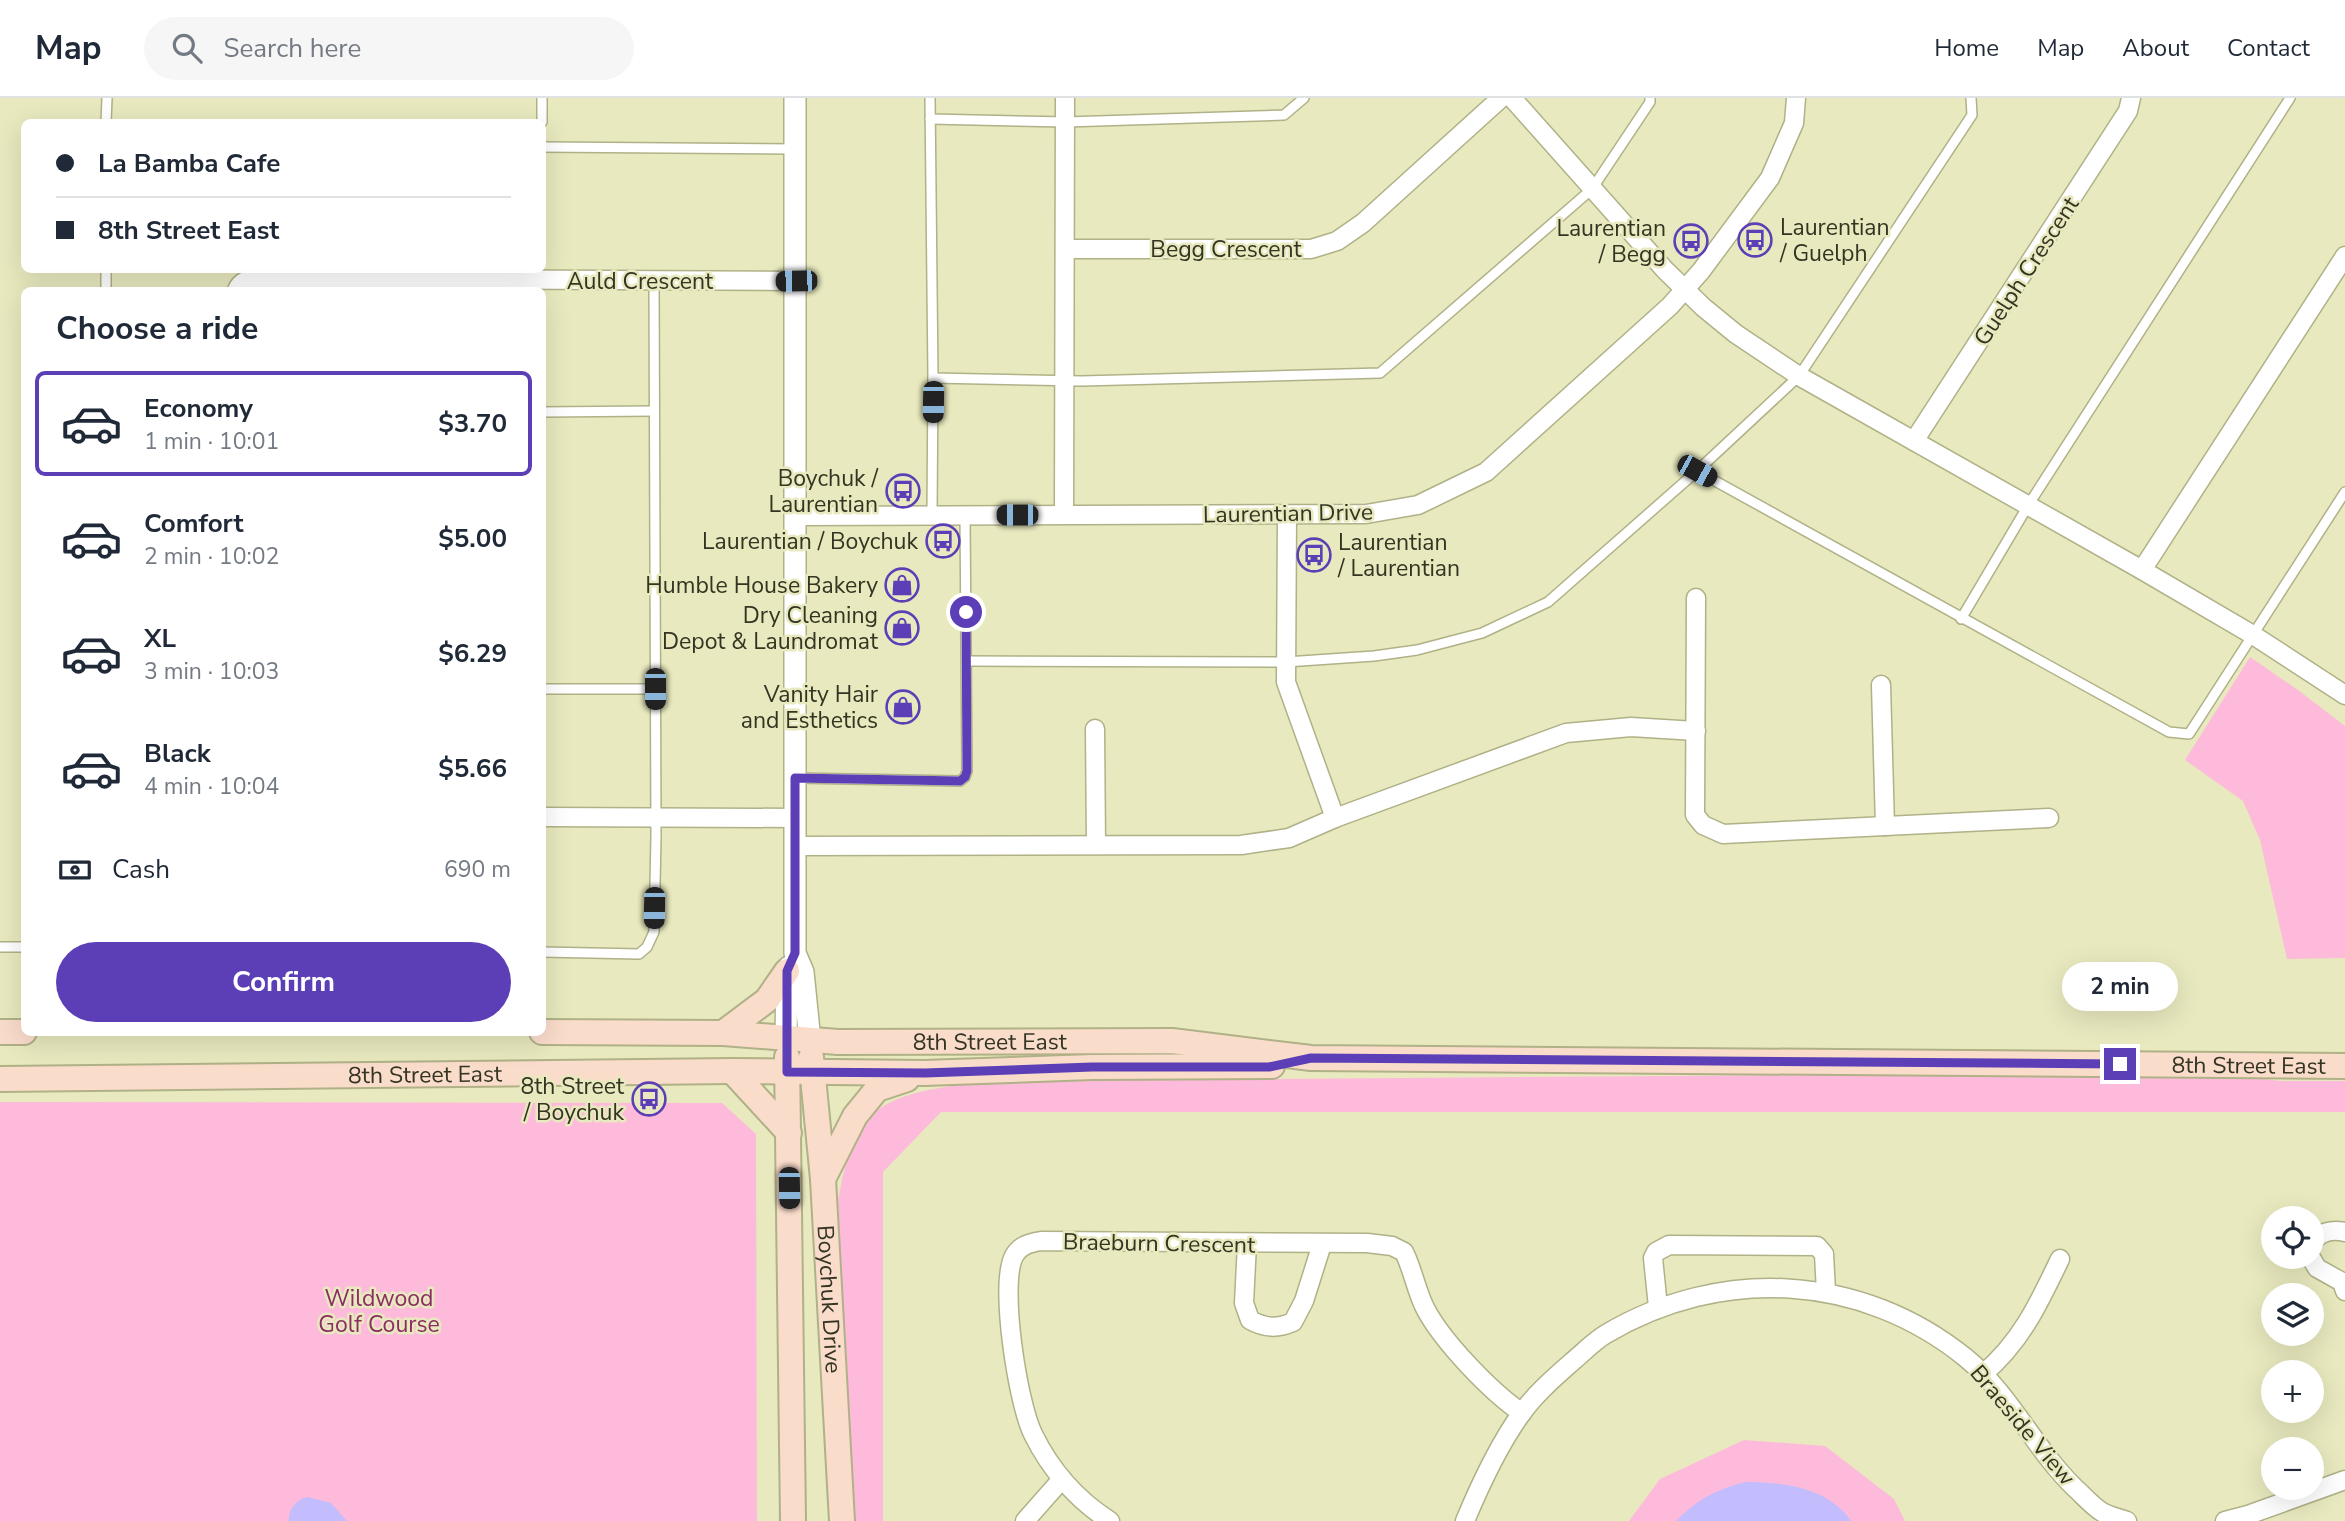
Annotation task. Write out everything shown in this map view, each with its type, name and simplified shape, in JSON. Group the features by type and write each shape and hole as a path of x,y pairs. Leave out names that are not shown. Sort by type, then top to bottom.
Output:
{"main road":[{"path":"723,1033 767,1000 791,962"},
{"path":"0,1032 21,1032"},
{"name":"8th Street East","path":"546,1032 723,1033 798,1040 1172,1041 1311,1058 2345,1067"},
{"name":"Boychuk Drive","path":"793,1521 787,1072 798,1040"},
{"name":"Boychuk Drive","path":"798,1040 813,1073 823,1179 842,1521"},
{"name":"8th Street East","path":"0,1079 732,1071 925,1073 1092,1067 1269,1067 1311,1058"},
{"path":"732,1071 789,1133"},
{"path":"823,1179 855,1116 877,1089 925,1073"}],"street":[{"name":"Boychuk Drive","path":"795,98 795,846 791,962 803,972 798,1040"},
{"path":"1064,514 1065,98"},
{"name":"Begg Crescent","path":"1065,249 1311,249 1337,241 1363,223 1501,98"},
{"path":"1512,98 1685,290 1736,334 1799,376 2142,569 2253,635 2345,695"},
{"name":"Laurentian Drive","path":"796,516 1366,514 1418,505 1486,471 1685,290 1770,178 1794,123 1796,98"},
{"name":"Guelph Crescent","path":"1914,441 2087,178 2129,111 2132,98"},
{"path":"2142,569 2345,256"},
{"name":"Auld Crescent","path":"238,287 246,280 256,278 796,281"},
{"path":"1287,515 1286,682 1335,818"},
{"path":"1696,598 1695,815 1703,825 1723,834 2049,818"},
{"path":"1881,685 1885,826"},
{"path":"795,846 1241,845 1289,838 1335,818 1566,733 1631,727 1696,731"},
{"path":"1095,729 1096,845"},
{"path":"546,817 795,818"},
{"path":"2324,1233 2337,1230 2345,1232"},
{"name":"Braeburn Crescent","path":"1110,1521 1089,1516 1032,1433 1022,1403 1011,1340 1009,1270 1015,1254 1026,1244 1041,1241 1367,1243 1392,1246 1404,1252 1426,1309 1436,1325 1480,1377 1522,1413"},
{"path":"1247,1244 1244,1303 1250,1320 1262,1326 1281,1327 1293,1322 1304,1301 1322,1244"},
{"path":"1658,1307 1653,1258 1656,1252 1669,1245 1817,1246 1824,1254 1826,1292"},
{"path":"1983,1374 1998,1362 2031,1320 2060,1259"},
{"path":"2319,1269 2344,1284"},
{"name":"Braeside View","path":"1465,1521 1489,1469 1522,1413 1557,1375 1603,1335 1658,1307 1746,1287 1826,1292 1876,1306 1907,1319 1959,1353 1983,1374 2059,1472 2100,1516 2127,1521"},
{"path":"1025,1521 1062,1479"},
{"path":"2225,1521 2345,1480"}],"lane":[{"path":"106,119 107,98"},
{"path":"542,98 542,119"},
{"path":"930,98 932,515"},
{"path":"930,119 1066,122 1284,115 1304,98"},
{"path":"933,378 1065,381 1380,373 1592,189 1650,102 1650,98"},
{"path":"967,661 1286,662 1374,656 1418,650 1482,633 1548,602 1697,471 1799,376 1972,115 1971,98"},
{"path":"1961,619 2029,504 2290,98"},
{"path":"546,147 796,149"},
{"path":"546,952 639,954 647,947 654,932 654,281"},
{"path":"546,412 654,411"},
{"path":"1697,471 2169,732 2189,734 2345,492"},
{"path":"795,778 960,781 965,777 965,515"},
{"path":"546,689 655,689"},
{"path":"0,947 21,947"}],"green space":[{"path":"2250,657 2345,726 2345,958 2287,959 2260,840 2243,801 2185,760"},
{"path":"2213,1072 2280,1081 2345,1081 2345,1112 941,1112 883,1172 883,1521 853,1521 838,1200 848,1156 863,1125 875,1112 908,1095 983,1081"},
{"name":"Wildwood Golf Course","path":"0,1102 722,1103 756,1134 757,1521 0,1521"},
{"path":"1744,1440 1825,1446 1894,1499 1905,1521 1629,1521 1660,1479"}],"shaded area":[{"path":"1745,1482 1789,1485 1817,1494 1830,1501 1851,1521 1676,1521 1708,1496"},
{"path":"308,1497 331,1503 347,1521 289,1521 294,1505"}],"place":[{"name":"Laurentian / Guelph","path":"1755,240"},
{"name":"Laurentian / Begg","path":"1691,241"},
{"name":"Boychuk / Laurentian","path":"903,491"},
{"name":"Laurentian / Boychuk","path":"943,541"},
{"name":"Laurentian / Laurentian","path":"1314,555"},
{"name":"Humble House Bakery","path":"902,585"},
{"name":"Dry Cleaning Depot & Laundromat","path":"902,628"},
{"name":"Vanity Hair and Esthetics","path":"903,707"},
{"name":"8th Street / Boychuk","path":"649,1099"}],"route":[{"path":"966,612 965,777 960,781 795,778 795,953 787,971 787,1072 840,1074 1092,1067 1269,1067 1311,1058 2120,1064"}]}
